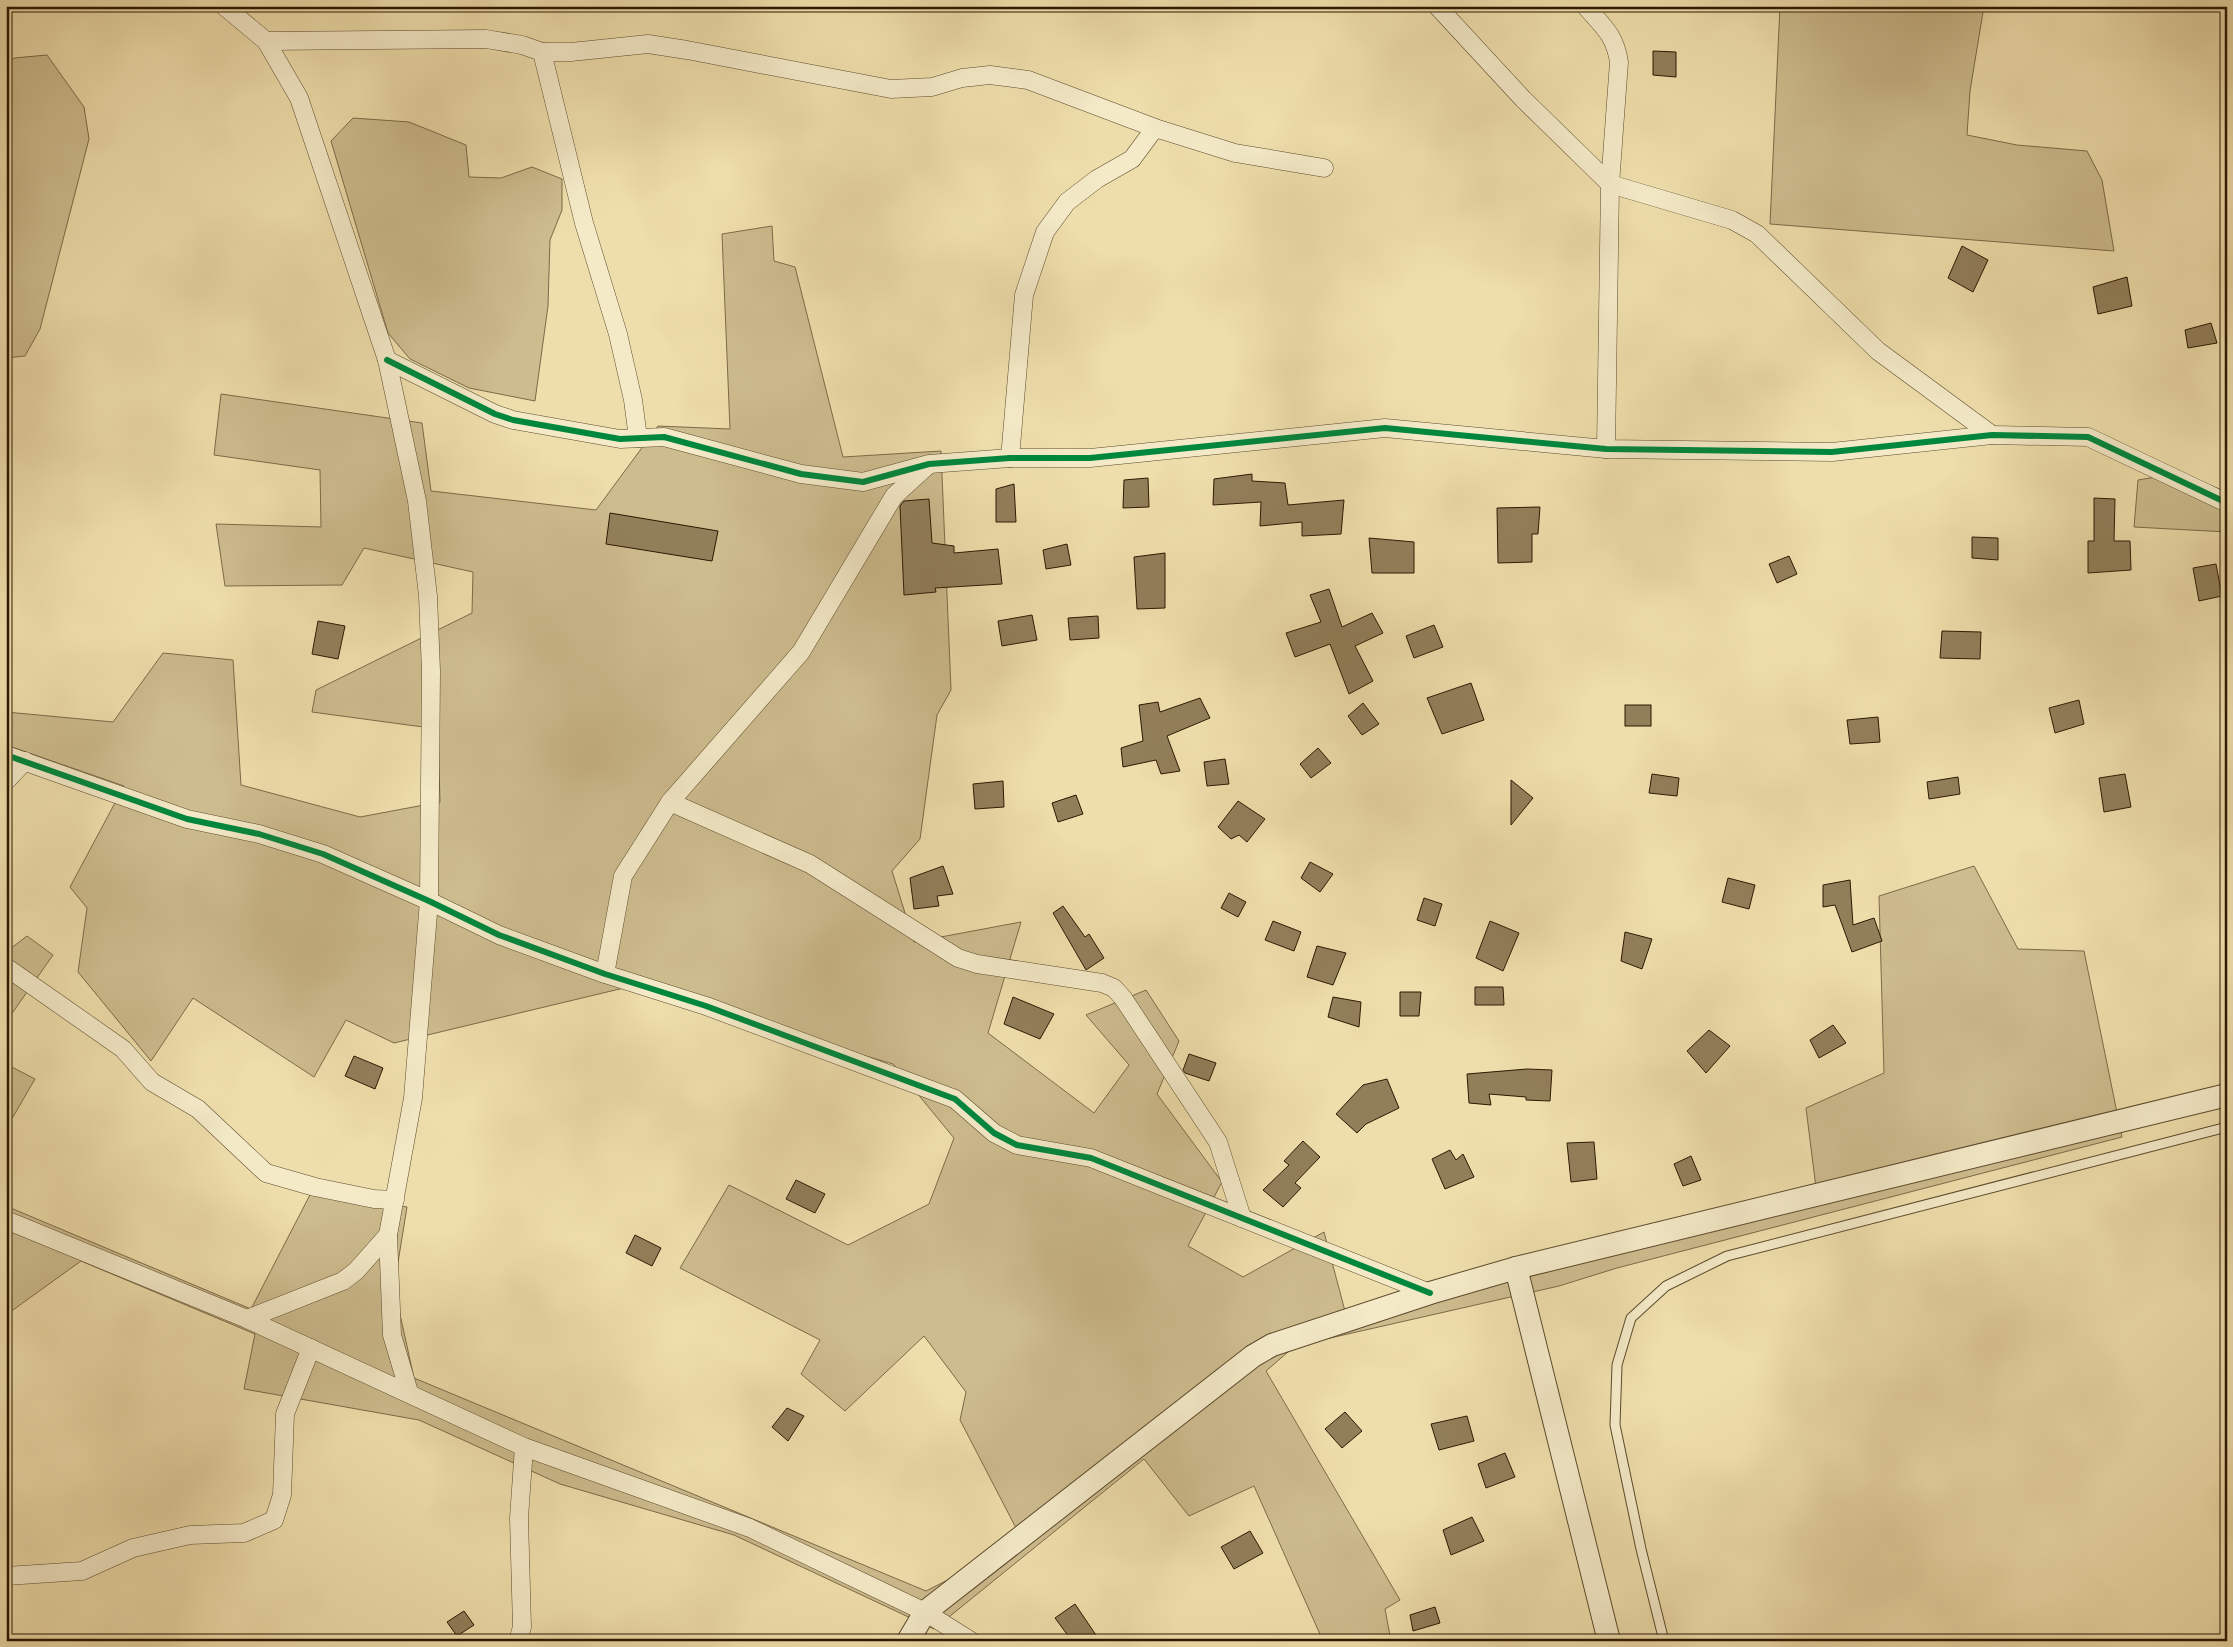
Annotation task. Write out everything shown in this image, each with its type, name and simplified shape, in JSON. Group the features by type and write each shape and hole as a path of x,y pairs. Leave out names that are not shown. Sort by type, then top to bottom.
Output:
{"street":[{"path":"224,6 266,41 299,98 387,360 417,501 428,596 431,671 429,901 413,1098 388,1235 392,1335 409,1392"},
{"path":"1437,6 1523,99 1610,184 1732,220 1756,234 1878,351 1992,435"},
{"path":"1587,8 1610,34 1617,46 1619,62 1610,184 1606,449"},
{"path":"266,41 486,38 522,45 542,52 571,52 648,44 891,90 932,87 962,78 990,75 1028,80 1155,128 1235,153 1324,168"},
{"path":"542,52 584,223 618,334 633,400 638,438"},
{"path":"1010,458 1024,295 1045,232 1067,202 1096,179 1132,159 1155,128"},
{"path":"387,360 495,414 513,420 620,439 664,437 800,474 863,482 929,464 1010,458 1090,458 1385,428 1606,449 1832,452 1992,435 2088,437 2227,503"},
{"path":"605,974 623,876 670,802 800,652 894,496 929,464"},
{"path":"6,755 187,819 259,834 322,854 429,901 499,935 605,974 706,1006 956,1099 994,1133 1016,1145 1092,1158 1430,1293"},
{"path":"6,781 25,761"},
{"path":"670,802 810,864 958,958 977,964 1102,983 1114,988 1123,998 1218,1142 1242,1218"},
{"path":"6,968 123,1049 152,1082 198,1109 266,1173 315,1187 374,1199 394,1200"},
{"path":"908,1641 925,1612 1253,1356 1272,1344 1430,1293 1516,1268 2227,1095"},
{"path":"6,1220 246,1319 409,1392 524,1447 750,1528 925,1612 971,1641"},
{"path":"246,1319 343,1281 356,1271 388,1235"},
{"path":"1516,1268 1608,1641"},
{"path":"6,1576 82,1571 132,1548 190,1535 244,1534 274,1520 282,1494 285,1414 311,1348"},
{"path":"518,1641 522,1627 519,1518 524,1447"}],"lane":[{"path":"1664,1641 1641,1550 1615,1425 1617,1364 1631,1318 1666,1286 1727,1256 2227,1127"}],"shaded area":[{"path":"1780,6 1984,6 1970,91 1967,135 2017,145 2087,151 2102,180 2114,251 1770,224"},
{"path":"47,55 84,107 89,139 40,329 25,356 6,358 6,67 14,58"},
{"path":"353,118 409,122 466,145 469,177 501,178 532,167 562,179 562,210 550,240 548,306 535,401 469,388 410,359 388,333 331,141"},
{"path":"772,226 774,261 795,267 843,457 941,451 951,690 937,715 920,839 892,871 914,942 1021,922 988,1033 1094,1113 1129,1065 1086,1015 1146,990 1179,1041 1157,1094 1222,1182 1188,1246 1243,1277 1324,1232 1345,1311 1816,1188 1806,1108 1884,1073 1879,896 1974,866 2018,949 2084,951 2122,1137 1617,1268 1559,1286 1295,1346 1266,1371 1400,1600 1385,1609 1391,1641 1323,1641 1254,1486 1189,1516 1144,1459 934,1629 734,1535 560,1484 419,1420 244,1389 255,1334 81,1261 6,1315 6,1206 251,1309 313,1189 407,1207 394,1287 414,1378 926,1591 979,1564 1016,1528 960,1420 966,1392 924,1336 845,1411 801,1374 820,1340 680,1268 729,1185 848,1245 929,1204 954,1138 893,1064 628,987 394,1043 346,1020 314,1077 193,998 151,1061 78,972 87,908 70,887 124,786 6,745 6,712 113,722 163,653 233,660 241,785 360,817 440,802 438,729 312,712 316,690 472,613 473,572 364,548 342,585 225,586 216,524 321,527 320,470 214,455 221,394 422,423 431,491 596,510 658,426 730,429 722,234"},
{"path":"2180,473 2227,492 2227,532 2134,527 2138,480"},
{"path":"27,936 53,955 6,1022 6,952"},
{"path":"6,1064 35,1079 6,1129"}],"building":[{"path":"1653,51 1676,52 1676,77 1653,75"},
{"path":"1962,246 1988,260 1973,292 1948,278"},
{"path":"2127,277 2132,306 2098,314 2093,287"},
{"path":"2211,323 2217,343 2188,348 2185,330"},
{"path":"1252,474 1252,481 1285,483 1288,505 1344,500 1341,534 1302,536 1302,522 1260,526 1261,502 1213,505 1214,479"},
{"path":"1148,478 1149,507 1123,508 1124,480"},
{"path":"1014,484 1016,522 996,522 996,489"},
{"path":"2094,498 2115,499 2114,541 2130,541 2131,570 2088,573 2088,541 2094,541"},
{"path":"929,499 932,543 954,546 954,553 998,549 1002,584 935,588 936,592 904,595 900,506 904,501"},
{"path":"1540,507 1538,534 1532,534 1532,562 1498,563 1497,508"},
{"path":"610,513 718,531 712,561 606,544"},
{"path":"1972,537 1998,538 1998,560 1972,558"},
{"path":"1369,538 1414,542 1414,573 1372,573"},
{"path":"1067,544 1071,565 1046,569 1043,550"},
{"path":"1165,553 1165,608 1137,609 1134,557"},
{"path":"1789,556 1797,574 1777,583 1769,564"},
{"path":"2216,564 2222,596 2199,601 2193,568"},
{"path":"1329,589 1342,627 1372,613 1383,633 1355,646 1373,681 1349,694 1330,644 1295,657 1286,633 1321,622 1310,595"},
{"path":"1032,615 1037,640 1002,646 998,621"},
{"path":"1098,616 1099,638 1070,640 1068,618"},
{"path":"318,621 345,626 338,659 312,654"},
{"path":"1434,625 1443,647 1414,658 1406,636"},
{"path":"1942,631 1981,632 1980,659 1940,658"},
{"path":"1471,683 1484,720 1442,734 1427,698"},
{"path":"1200,698 1210,718 1167,736 1180,771 1161,774 1156,760 1123,767 1121,748 1143,741 1139,705 1158,702 1160,712"},
{"path":"2079,700 2084,724 2055,733 2049,708"},
{"path":"1363,703 1379,724 1362,735 1348,716"},
{"path":"1625,705 1651,705 1651,726 1625,726"},
{"path":"1878,717 1880,742 1850,744 1847,720"},
{"path":"1318,748 1331,763 1311,778 1300,764"},
{"path":"1225,759 1229,784 1207,786 1204,762"},
{"path":"1652,774 1679,778 1677,796 1649,793"},
{"path":"2125,774 2131,807 2104,812 2099,778"},
{"path":"1958,777 1960,794 1929,799 1927,782"},
{"path":"1511,780 1533,798 1511,825"},
{"path":"1003,781 1004,807 975,809 973,784"},
{"path":"1076,795 1083,814 1058,822 1052,803"},
{"path":"1238,801 1265,819 1247,842 1239,835 1231,839 1218,827"},
{"path":"1310,862 1333,874 1320,892 1301,878"},
{"path":"943,866 953,894 937,896 939,906 914,909 910,878"},
{"path":"1728,878 1755,885 1749,909 1722,902"},
{"path":"1850,880 1853,925 1874,918 1882,941 1852,952 1835,905 1823,907 1823,885"},
{"path":"1229,893 1246,902 1238,917 1221,908"},
{"path":"1424,898 1442,904 1435,926 1417,920"},
{"path":"1063,906 1085,937 1089,934 1104,958 1086,970 1053,913"},
{"path":"1273,921 1301,932 1294,951 1265,940"},
{"path":"1490,921 1519,933 1503,971 1476,958"},
{"path":"1625,932 1652,939 1642,969 1621,961"},
{"path":"1317,946 1346,953 1333,985 1307,977"},
{"path":"1475,987 1503,987 1504,1005 1475,1005"},
{"path":"1400,992 1421,992 1419,1016 1400,1016"},
{"path":"1013,997 1054,1014 1040,1039 1004,1024"},
{"path":"1333,997 1361,1002 1359,1027 1328,1017"},
{"path":"1833,1025 1846,1043 1819,1058 1810,1040"},
{"path":"1709,1030 1730,1046 1706,1073 1687,1051"},
{"path":"1189,1054 1216,1063 1209,1081 1185,1073 1183,1070"},
{"path":"354,1056 383,1068 375,1089 345,1076"},
{"path":"1527,1069 1552,1070 1550,1101 1526,1100 1526,1097 1489,1094 1491,1105 1469,1103 1467,1074"},
{"path":"1387,1079 1399,1108 1366,1124 1357,1133 1336,1114 1363,1085"},
{"path":"1303,1141 1320,1157 1295,1183 1301,1188 1283,1207 1263,1190 1289,1165 1284,1161"},
{"path":"1594,1142 1597,1179 1571,1182 1567,1143"},
{"path":"1450,1150 1456,1160 1463,1154 1474,1177 1445,1189 1432,1159"},
{"path":"1691,1156 1701,1180 1683,1186 1674,1164"},
{"path":"796,1180 825,1194 815,1213 786,1199"},
{"path":"635,1235 661,1248 652,1266 626,1253"},
{"path":"787,1408 804,1416 788,1441 772,1427"},
{"path":"1345,1412 1362,1431 1342,1448 1325,1429"},
{"path":"1467,1416 1474,1441 1439,1450 1431,1424"},
{"path":"1505,1453 1515,1477 1486,1488 1478,1464"},
{"path":"1472,1517 1484,1541 1451,1555 1443,1530"},
{"path":"1250,1531 1263,1553 1234,1569 1221,1547"},
{"path":"1075,1604 1100,1641 1072,1641 1055,1618"},
{"path":"1435,1607 1440,1623 1413,1631 1410,1615"},
{"path":"464,1611 474,1625 457,1636 447,1622"}],"cycle path":[{"path":"387,360 495,414 513,420 620,439 664,437 801,474 863,482 929,464 1010,458 1090,458 1385,428 1606,449 1832,452 1992,435 2088,437 2227,503"},
{"path":"6,755 187,819 259,834 323,854 429,901 499,935 605,974 706,1006 955,1099 994,1133 1017,1145 1091,1158 1430,1293"}]}
